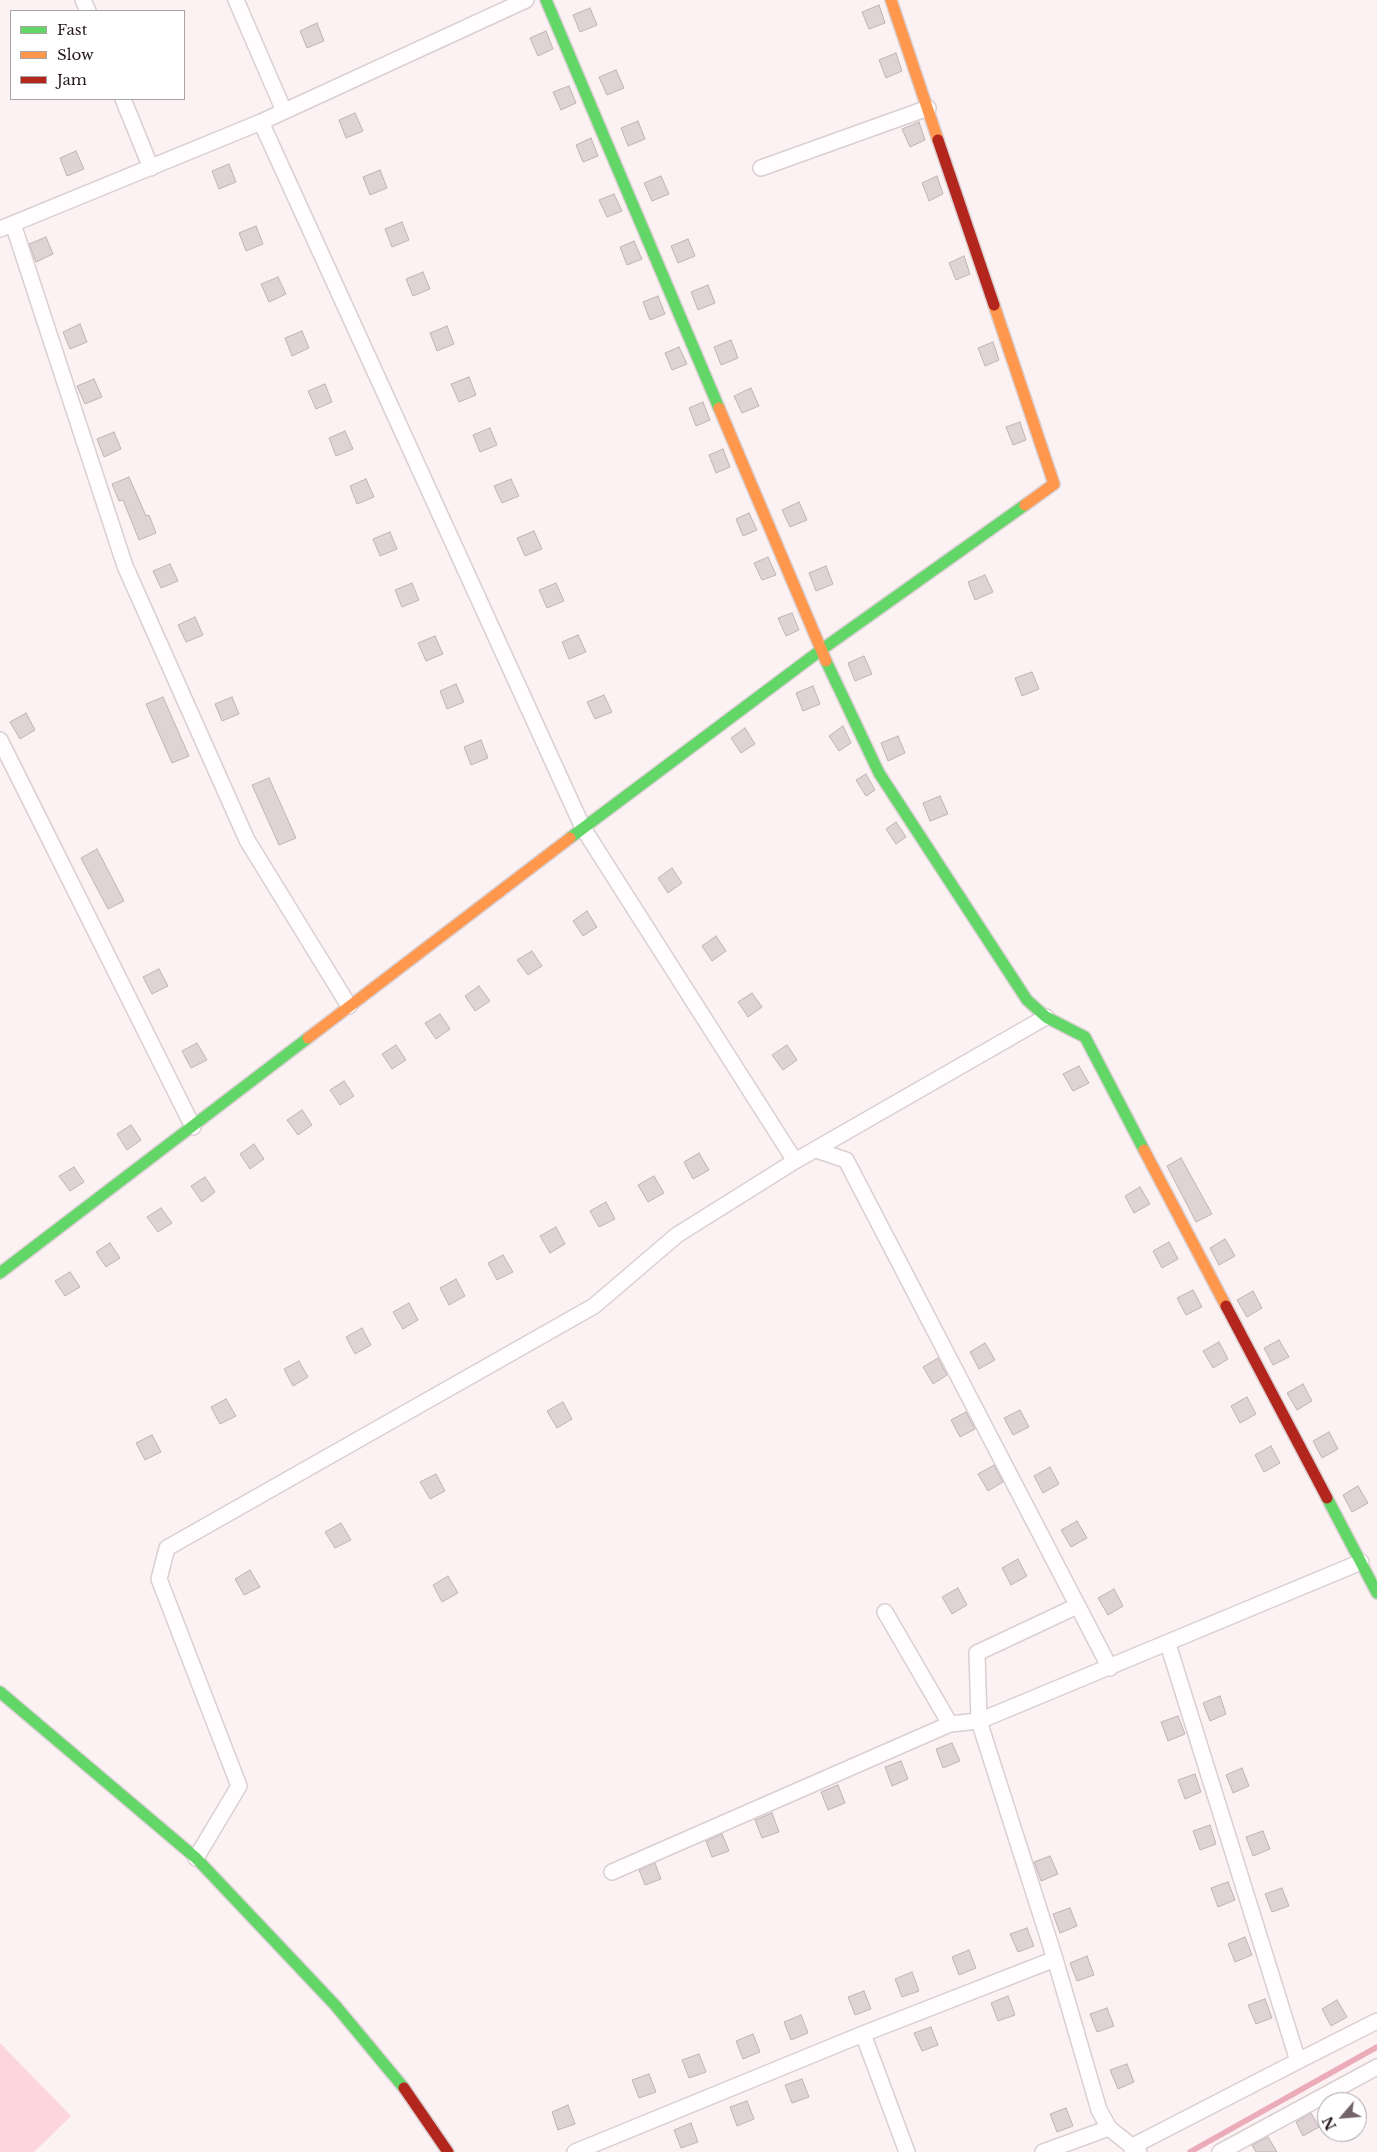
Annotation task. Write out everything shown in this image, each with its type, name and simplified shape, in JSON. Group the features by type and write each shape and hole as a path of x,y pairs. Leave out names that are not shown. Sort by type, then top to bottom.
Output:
{"street":[{"path":"236,0 284,111"},
{"path":"349,1006 247,840 125,566 6,226 261,122 526,0"},
{"path":"546,0 821,650 879,773 1027,1000 1046,1018 1085,1037 1377,1593"},
{"path":"0,1273 583,828 821,650 1054,484 891,0"},
{"path":"123,100 151,168"},
{"path":"761,168 928,108"},
{"path":"261,122 583,828 795,1161"},
{"path":"0,740 193,1127"},
{"path":"196,1858 238,1786 159,1579 167,1548 594,1306 677,1235 795,1161 1046,1018"},
{"path":"816,1150 846,1160 1110,1668"},
{"path":"612,1872 950,1724 980,1721 1361,1562"},
{"path":"1078,1606 977,1653 980,1721 1055,1959 1099,2110 1109,2128 1135,2150 1298,2061 1377,2021"},
{"path":"885,1612 950,1724"},
{"path":"1168,1644 1298,2061"},
{"path":"0,1692 196,1858 335,2005 409,2094 448,2152"},
{"path":"575,2152 863,2034 1055,1959"},
{"path":"863,2034 907,2152"},
{"path":"1220,2152 1377,2067"},
{"path":"1043,2152 1109,2128"}],"shaded area":[{"path":"0,2043 71,2116 34,2152 0,2152"}],"building":[{"path":"879,5 885,23 869,29 862,12"},
{"path":"590,8 597,25 580,32 573,15"},
{"path":"317,23 324,41 307,48 300,31"},
{"path":"546,31 553,49 538,56 530,38"},
{"path":"896,53 902,71 886,78 879,60"},
{"path":"616,70 624,88 607,95 599,77"},
{"path":"569,86 576,103 561,110 553,92"},
{"path":"355,113 363,131 346,138 339,120"},
{"path":"638,121 645,139 628,146 621,128"},
{"path":"919,122 925,140 910,147 902,129"},
{"path":"591,138 598,156 583,162 576,145"},
{"path":"76,151 84,169 67,176 60,158"},
{"path":"229,164 236,182 219,189 212,171"},
{"path":"380,170 387,188 370,195 363,177"},
{"path":"661,176 669,194 652,201 644,183"},
{"path":"937,176 943,194 929,201 922,183"},
{"path":"614,194 622,211 607,217 599,200"},
{"path":"402,222 409,240 392,247 385,229"},
{"path":"256,226 263,244 246,251 239,233"},
{"path":"46,237 53,254 36,262 29,244"},
{"path":"688,239 695,256 678,263 671,246"},
{"path":"634,241 642,259 627,265 620,247"},
{"path":"964,256 970,274 956,280 949,263"},
{"path":"423,272 430,289 413,296 406,279"},
{"path":"278,277 286,294 269,302 261,284"},
{"path":"708,285 715,303 698,310 691,292"},
{"path":"658,296 665,314 650,320 643,302"},
{"path":"80,324 87,342 70,349 63,332"},
{"path":"447,326 454,344 437,351 430,333"},
{"path":"302,331 309,348 292,356 285,338"},
{"path":"731,340 738,358 721,365 714,347"},
{"path":"993,342 999,360 985,366 978,348"},
{"path":"679,347 687,364 672,370 665,353"},
{"path":"469,377 476,395 459,402 451,384"},
{"path":"94,379 102,397 85,404 77,386"},
{"path":"325,384 332,402 316,409 308,391"},
{"path":"751,388 759,406 742,413 734,396"},
{"path":"703,402 710,420 696,426 689,408"},
{"path":"1020,422 1026,440 1013,445 1006,427"},
{"path":"490,428 497,445 480,452 473,435"},
{"path":"345,431 353,449 336,456 329,438"},
{"path":"114,432 121,449 104,457 97,439"},
{"path":"723,449 730,467 716,473 709,455"},
{"path":"129,477 146,516 149,515 156,533 139,540 123,500 119,501 112,484"},
{"path":"366,479 374,497 357,504 350,486"},
{"path":"511,479 519,496 502,503 494,486"},
{"path":"799,502 807,520 790,527 782,510"},
{"path":"749,513 757,530 743,536 736,519"},
{"path":"534,531 542,549 525,556 517,538"},
{"path":"390,532 397,549 380,556 373,539"},
{"path":"768,557 776,575 762,580 754,563"},
{"path":"170,564 178,581 161,588 153,571"},
{"path":"826,566 833,584 816,591 809,573"},
{"path":"985,575 993,592 975,600 968,582"},
{"path":"412,583 419,600 402,607 395,590"},
{"path":"556,583 564,601 547,608 539,590"},
{"path":"792,613 799,630 786,636 778,618"},
{"path":"195,617 203,635 186,642 178,625"},
{"path":"578,635 586,652 569,659 562,642"},
{"path":"435,636 443,654 426,661 418,643"},
{"path":"864,656 872,674 855,681 848,663"},
{"path":"1032,672 1039,689 1022,696 1015,678"},
{"path":"456,684 464,702 447,709 440,691"},
{"path":"813,686 820,704 803,711 796,693"},
{"path":"604,695 612,712 595,719 587,702"},
{"path":"163,697 189,756 172,763 146,704"},
{"path":"232,697 239,714 222,721 215,704"},
{"path":"26,713 35,730 20,739 10,722"},
{"path":"843,726 851,743 839,751 829,736"},
{"path":"745,728 755,744 741,753 731,738"},
{"path":"898,736 905,753 888,761 881,743"},
{"path":"481,740 488,758 471,765 464,747"},
{"path":"866,774 875,790 866,796 856,780"},
{"path":"269,778 296,838 279,845 252,785"},
{"path":"940,796 948,814 930,821 923,803"},
{"path":"896,822 906,837 896,844 886,829"},
{"path":"97,849 124,901 108,909 81,858"},
{"path":"672,868 682,883 668,893 658,878"},
{"path":"587,911 597,927 583,936 573,921"},
{"path":"716,936 726,951 712,961 702,946"},
{"path":"532,951 542,966 528,975 517,960"},
{"path":"159,969 168,986 152,994 143,977"},
{"path":"479,986 490,1001 475,1011 465,996"},
{"path":"752,993 762,1007 748,1017 738,1002"},
{"path":"440,1014 450,1029 436,1039 425,1023"},
{"path":"197,1043 207,1060 191,1068 182,1051"},
{"path":"396,1045 406,1060 392,1069 382,1054"},
{"path":"787,1045 797,1060 783,1070 772,1055"},
{"path":"1079,1066 1089,1083 1073,1091 1063,1074"},
{"path":"344,1081 354,1096 340,1105 330,1090"},
{"path":"302,1110 312,1125 298,1135 287,1120"},
{"path":"131,1125 141,1140 127,1150 117,1134"},
{"path":"254,1144 264,1159 250,1169 240,1154"},
{"path":"699,1153 709,1170 693,1179 684,1162"},
{"path":"1181,1158 1212,1214 1196,1222 1167,1166"},
{"path":"74,1167 84,1182 70,1191 59,1176"},
{"path":"654,1176 664,1193 648,1202 638,1185"},
{"path":"205,1177 215,1192 202,1202 191,1186"},
{"path":"1140,1187 1150,1204 1134,1213 1125,1196"},
{"path":"606,1202 615,1219 599,1227 590,1211"},
{"path":"161,1208 172,1223 158,1232 147,1217"},
{"path":"556,1227 565,1244 550,1253 540,1236"},
{"path":"1225,1239 1235,1256 1219,1265 1210,1248"},
{"path":"1169,1242 1178,1259 1162,1268 1153,1251"},
{"path":"110,1243 120,1258 106,1267 96,1252"},
{"path":"503,1255 513,1272 497,1280 488,1263"},
{"path":"70,1272 80,1287 65,1296 55,1281"},
{"path":"456,1279 465,1296 449,1305 440,1288"},
{"path":"1193,1290 1202,1307 1186,1315 1177,1298"},
{"path":"1253,1291 1262,1308 1247,1317 1237,1300"},
{"path":"409,1303 418,1320 403,1329 393,1312"},
{"path":"362,1328 371,1345 355,1354 346,1337"},
{"path":"1279,1340 1289,1357 1273,1365 1264,1348"},
{"path":"1219,1342 1228,1359 1213,1368 1203,1351"},
{"path":"985,1343 995,1360 979,1369 970,1352"},
{"path":"938,1358 947,1375 933,1384 923,1367"},
{"path":"299,1361 308,1377 293,1386 284,1369"},
{"path":"1303,1384 1312,1401 1297,1410 1287,1393"},
{"path":"1247,1397 1256,1414 1240,1423 1231,1406"},
{"path":"226,1399 236,1416 220,1424 211,1407"},
{"path":"563,1402 572,1419 557,1428 547,1411"},
{"path":"1020,1410 1029,1427 1013,1435 1004,1418"},
{"path":"966,1412 975,1429 960,1437 951,1420"},
{"path":"1329,1432 1338,1449 1322,1458 1313,1441"},
{"path":"152,1435 161,1452 145,1460 136,1443"},
{"path":"1271,1446 1280,1463 1264,1472 1255,1455"},
{"path":"994,1465 1003,1482 988,1491 978,1474"},
{"path":"1050,1467 1059,1484 1043,1493 1034,1476"},
{"path":"436,1474 445,1491 430,1499 420,1482"},
{"path":"1358,1486 1368,1503 1352,1512 1343,1495"},
{"path":"1077,1521 1087,1538 1071,1547 1061,1530"},
{"path":"341,1523 351,1540 335,1548 325,1532"},
{"path":"1018,1559 1027,1576 1011,1585 1002,1568"},
{"path":"250,1570 260,1587 244,1595 235,1579"},
{"path":"448,1576 458,1593 442,1602 433,1585"},
{"path":"958,1588 967,1605 952,1614 942,1597"},
{"path":"1114,1589 1123,1606 1108,1615 1098,1598"},
{"path":"1220,1696 1226,1714 1210,1721 1203,1703"},
{"path":"1178,1716 1185,1734 1168,1741 1161,1722"},
{"path":"952,1743 960,1761 943,1768 936,1749"},
{"path":"901,1761 908,1779 892,1786 885,1767"},
{"path":"1242,1768 1249,1786 1233,1793 1226,1775"},
{"path":"1195,1774 1201,1792 1185,1799 1178,1780"},
{"path":"838,1785 845,1803 828,1810 821,1792"},
{"path":"772,1813 779,1832 762,1838 755,1820"},
{"path":"1210,1825 1216,1844 1200,1850 1193,1831"},
{"path":"1263,1831 1270,1849 1253,1856 1246,1837"},
{"path":"722,1834 729,1851 712,1857 706,1841"},
{"path":"1050,1856 1058,1874 1041,1881 1034,1862"},
{"path":"655,1863 661,1879 645,1885 639,1870"},
{"path":"1228,1882 1235,1900 1218,1907 1211,1888"},
{"path":"1282,1888 1289,1906 1272,1912 1265,1894"},
{"path":"1070,1908 1077,1926 1060,1933 1053,1914"},
{"path":"1027,1928 1034,1946 1018,1952 1010,1934"},
{"path":"1245,1937 1252,1955 1235,1962 1228,1944"},
{"path":"969,1950 976,1968 959,1975 952,1957"},
{"path":"1087,1956 1094,1975 1077,1981 1070,1963"},
{"path":"912,1972 919,1991 902,1997 895,1979"},
{"path":"864,1991 871,2009 855,2015 848,1997"},
{"path":"1008,1996 1015,2015 998,2021 991,2003"},
{"path":"1265,1999 1272,2018 1256,2024 1248,2005"},
{"path":"1337,2000 1347,2017 1331,2026 1322,2009"},
{"path":"1107,2008 1114,2026 1097,2032 1090,2014"},
{"path":"801,2015 808,2033 791,2040 784,2022"},
{"path":"931,2027 938,2045 922,2051 914,2033"},
{"path":"753,2034 760,2052 743,2059 736,2041"},
{"path":"699,2054 706,2072 689,2078 682,2060"},
{"path":"1127,2064 1134,2082 1118,2089 1110,2070"},
{"path":"649,2074 656,2092 639,2098 632,2080"},
{"path":"802,2079 809,2097 792,2103 785,2085"},
{"path":"747,2101 754,2119 737,2126 730,2107"},
{"path":"568,2105 575,2124 558,2130 552,2112"},
{"path":"1066,2108 1073,2126 1057,2132 1050,2114"},
{"path":"1311,2113 1317,2124 1317,2128 1303,2136 1296,2122"},
{"path":"691,2123 698,2142 681,2148 674,2130"},
{"path":"1268,2137 1277,2152 1256,2152 1252,2145"}],"waterway":[{"path":"1190,2152 1377,2047"}],"traffic: fast":[{"path":"546,0 719,408"},
{"path":"570,838 821,650 1025,505"},
{"path":"826,661 879,773 1027,1000 1046,1017 1085,1037 1144,1150"},
{"path":"0,1273 308,1038"},
{"path":"1327,1498 1377,1593"},
{"path":"0,1692 196,1858 335,2005 404,2088"}],"traffic: slow":[{"path":"891,0 938,140"},
{"path":"994,305 1054,484 1025,505"},
{"path":"719,408 826,661"},
{"path":"308,1038 570,838"},
{"path":"1144,1150 1226,1306"}],"traffic: jam":[{"path":"938,140 994,305"},
{"path":"1226,1306 1327,1498"},
{"path":"404,2088 448,2152"}]}
